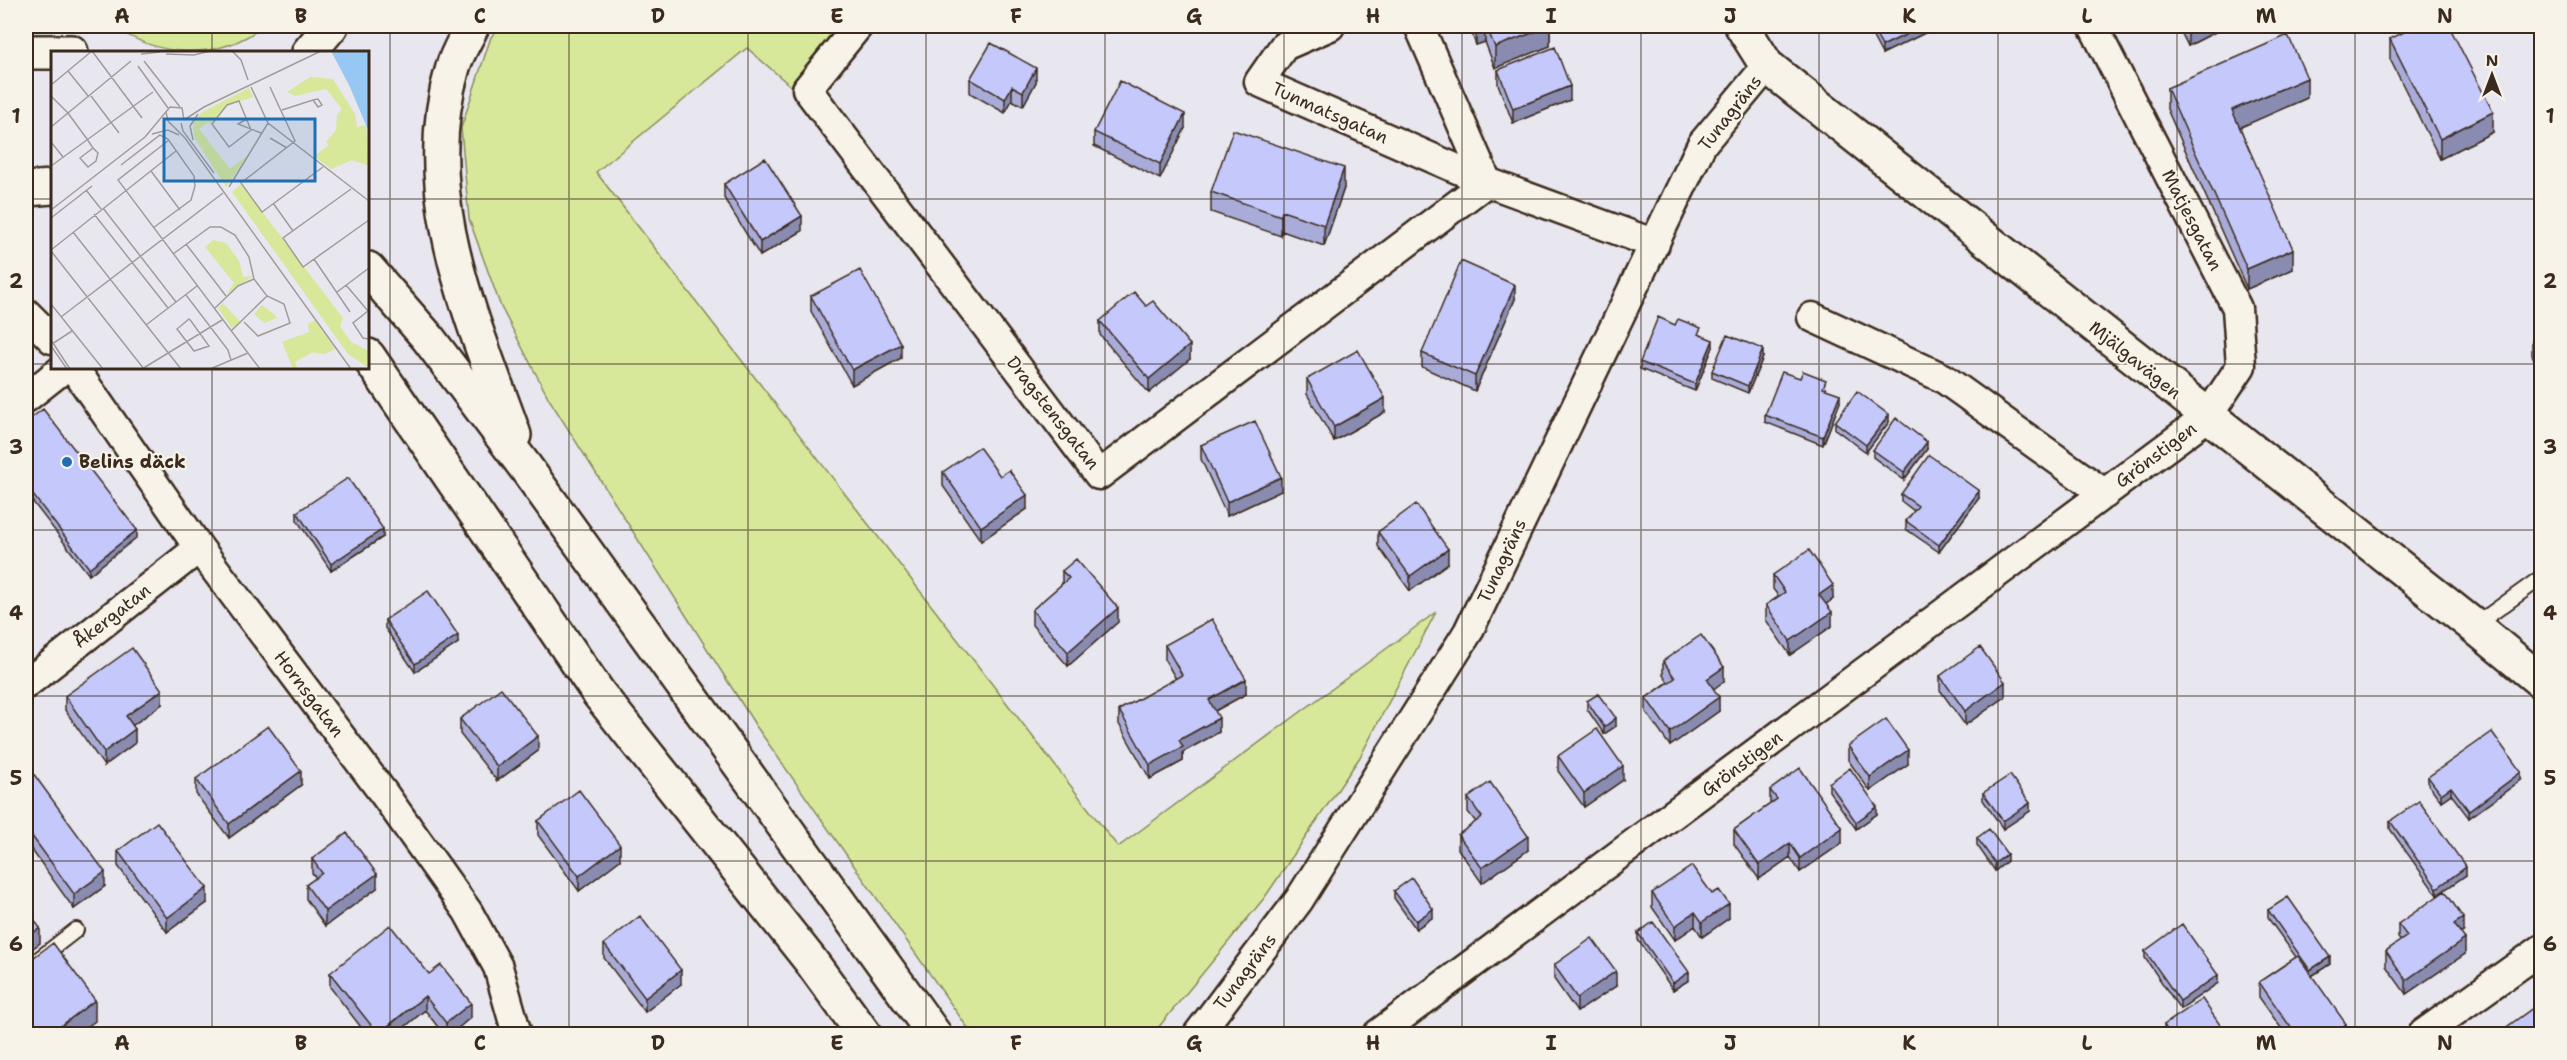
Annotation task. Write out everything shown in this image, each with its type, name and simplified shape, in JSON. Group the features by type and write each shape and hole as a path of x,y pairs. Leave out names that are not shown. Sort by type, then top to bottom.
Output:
{"main road":[{"path":"50,26 70,51"},
{"path":"310,51 330,26"},
{"path":"472,26 453,65 441,119 440,170 444,216 462,291 526,468"},
{"name":"Mjälgavägen","path":"1742,26 1767,66 2207,417 2474,626 2541,682"},
{"path":"26,52 51,52"},
{"path":"26,189 51,187"},
{"path":"369,269 428,338 526,468 934,1035"},
{"path":"369,357 599,694 810,960 864,1035"}],"street":[{"name":"Dragstensgatan","path":"858,26 807,89 1099,476 1487,182"},
{"name":"Tunmatsgatan","path":"1330,26 1284,46 1259,82 1487,182 1655,244"},
{"path":"1419,26 1487,182"},
{"name":"Matjesgatan","path":"2093,26 2237,308 2241,366 2207,417"},
{"name":"Tunagräns","path":"1198,1035 1299,900 1468,632 1702,144 1767,66"},
{"path":"26,313 51,338"},
{"name":"Grönstigen","path":"1812,317 1943,378 2105,494"},
{"path":"26,398 63,369"},
{"name":"Hornsgatan","path":"75,369 199,548 384,794 468,912 498,968 517,1035"},
{"name":"Grönstigen","path":"1378,1035 2207,417"},
{"name":"Åkergatan","path":"26,684 199,548"},
{"path":"2423,1035 2541,949"}],"lane":[{"path":"2474,626 2541,577"},
{"path":"26,969 76,930"}],"green space":[{"path":"113,26 263,26 227,45 208,50 188,51 150,44 131,37"},
{"path":"500,26 845,26 794,89 747,48 596,172 1118,847 1436,612 1360,757 1265,897 1153,1034 972,1034 756,726 549,399 501,307 469,219 461,128 491,37"}],"building":[{"path":"1486,26 1550,26 1495,47"},
{"path":"1871,26 1924,26 1882,46"},
{"path":"2185,26 2200,26 2188,32"},
{"path":"2416,26 2449,26 2493,112 2440,139 2390,39"},
{"path":"2288,35 2307,78 2232,110 2293,249 2247,269 2167,88"},
{"path":"991,43 1036,68 1023,92 1012,86 1005,99 970,79"},
{"path":"1555,47 1570,86 1513,109 1498,70"},
{"path":"1120,81 1185,114 1160,164 1094,132"},
{"path":"1233,130 1344,168 1324,225 1282,211 1281,216 1211,192"},
{"path":"765,158 802,216 760,242 724,184"},
{"path":"1461,261 1515,285 1475,376 1422,353"},
{"path":"860,270 901,344 852,370 811,296"},
{"path":"1134,292 1146,306 1153,301 1190,345 1149,379 1100,321"},
{"path":"2541,314 2541,326 2537,316"},
{"path":"1658,317 1675,325 1678,319 1701,328 1698,334 1713,340 1695,384 1640,362"},
{"path":"1727,335 1763,349 1748,386 1712,371"},
{"path":"2541,336 2541,358 2532,341"},
{"path":"1358,350 1385,398 1334,427 1307,379"},
{"path":"1803,371 1826,380 1823,388 1840,394 1823,437 1765,415 1782,372 1800,378"},
{"path":"1857,391 1889,415 1866,445 1835,422"},
{"path":"43,409 137,530 89,568 26,486 26,422"},
{"path":"1896,418 1927,442 1904,472 1873,450"},
{"path":"1255,421 1281,477 1227,502 1201,445"},
{"path":"979,447 1000,476 1009,470 1027,495 981,527 943,472"},
{"path":"1929,455 1979,491 1939,545 1906,521 1918,506 1901,494"},
{"path":"348,478 383,529 331,564 297,512"},
{"path":"1416,504 1448,549 1410,576 1378,532"},
{"path":"1809,550 1833,585 1819,595 1832,612 1790,641 1766,605 1785,592 1773,575"},
{"path":"1076,559 1118,608 1068,652 1032,610 1069,578 1062,571"},
{"path":"428,591 458,635 415,664 385,620"},
{"path":"1212,619 1246,679 1209,700 1219,718 1179,740 1183,747 1150,765 1119,710 1182,675 1165,645"},
{"path":"1701,635 1724,667 1707,679 1719,697 1670,732 1646,698 1675,678 1663,661"},
{"path":"1980,647 2005,682 1965,711 1940,676"},
{"path":"132,648 162,690 126,716 135,729 104,752 65,696"},
{"path":"501,688 538,736 497,767 460,719"},
{"path":"1598,694 1616,718 1604,727 1587,701"},
{"path":"1886,719 1908,750 1870,777 1848,746"},
{"path":"268,726 301,771 229,824 196,779"},
{"path":"1597,729 1623,766 1584,793 1558,756"},
{"path":"2492,732 2521,772 2469,811 2451,787 2441,794 2428,777"},
{"path":"1800,768 1842,828 1800,858 1790,843 1759,865 1734,830 1777,799 1770,790"},
{"path":"1850,768 1877,807 1856,822 1829,783"},
{"path":"30,769 105,872 74,894 26,828 26,772"},
{"path":"2010,775 2030,803 2003,821 1983,793"},
{"path":"1490,782 1528,836 1482,868 1458,835 1482,817 1468,798"},
{"path":"579,790 620,845 579,876 538,821"},
{"path":"2419,801 2466,867 2437,888 2390,821"},
{"path":"157,822 207,888 167,918 118,851"},
{"path":"1989,829 2007,854 1995,863 1977,838"},
{"path":"347,833 377,874 325,911 306,885 322,873 312,859"},
{"path":"1692,866 1712,894 1719,890 1729,904 1702,922 1695,912 1675,926 1652,893"},
{"path":"1412,878 1433,909 1416,921 1394,891"},
{"path":"2445,891 2463,918 2454,924 2465,939 2406,980 2386,951 2407,936 2398,924"},
{"path":"2288,897 2330,957 2310,970 2268,910"},
{"path":"26,909 40,928 26,938"},
{"path":"640,916 681,970 645,998 604,944"},
{"path":"1653,922 1689,972 1673,983 1638,933"},
{"path":"2182,924 2218,975 2180,1001 2145,951"},
{"path":"390,925 429,974 441,965 471,1003 446,1023 425,996 378,1034 330,973"},
{"path":"1592,938 1616,971 1577,998 1554,965"},
{"path":"53,943 95,1000 49,1035 26,1035 26,963"},
{"path":"2298,956 2346,1024 2331,1035 2296,1035 2259,982"},
{"path":"2202,999 2227,1035 2170,1035 2164,1025"},
{"path":"2541,1002 2541,1035 2508,1035 2504,1029"}],"place":[{"name":"Belins däck","path":"67,462"}]}
